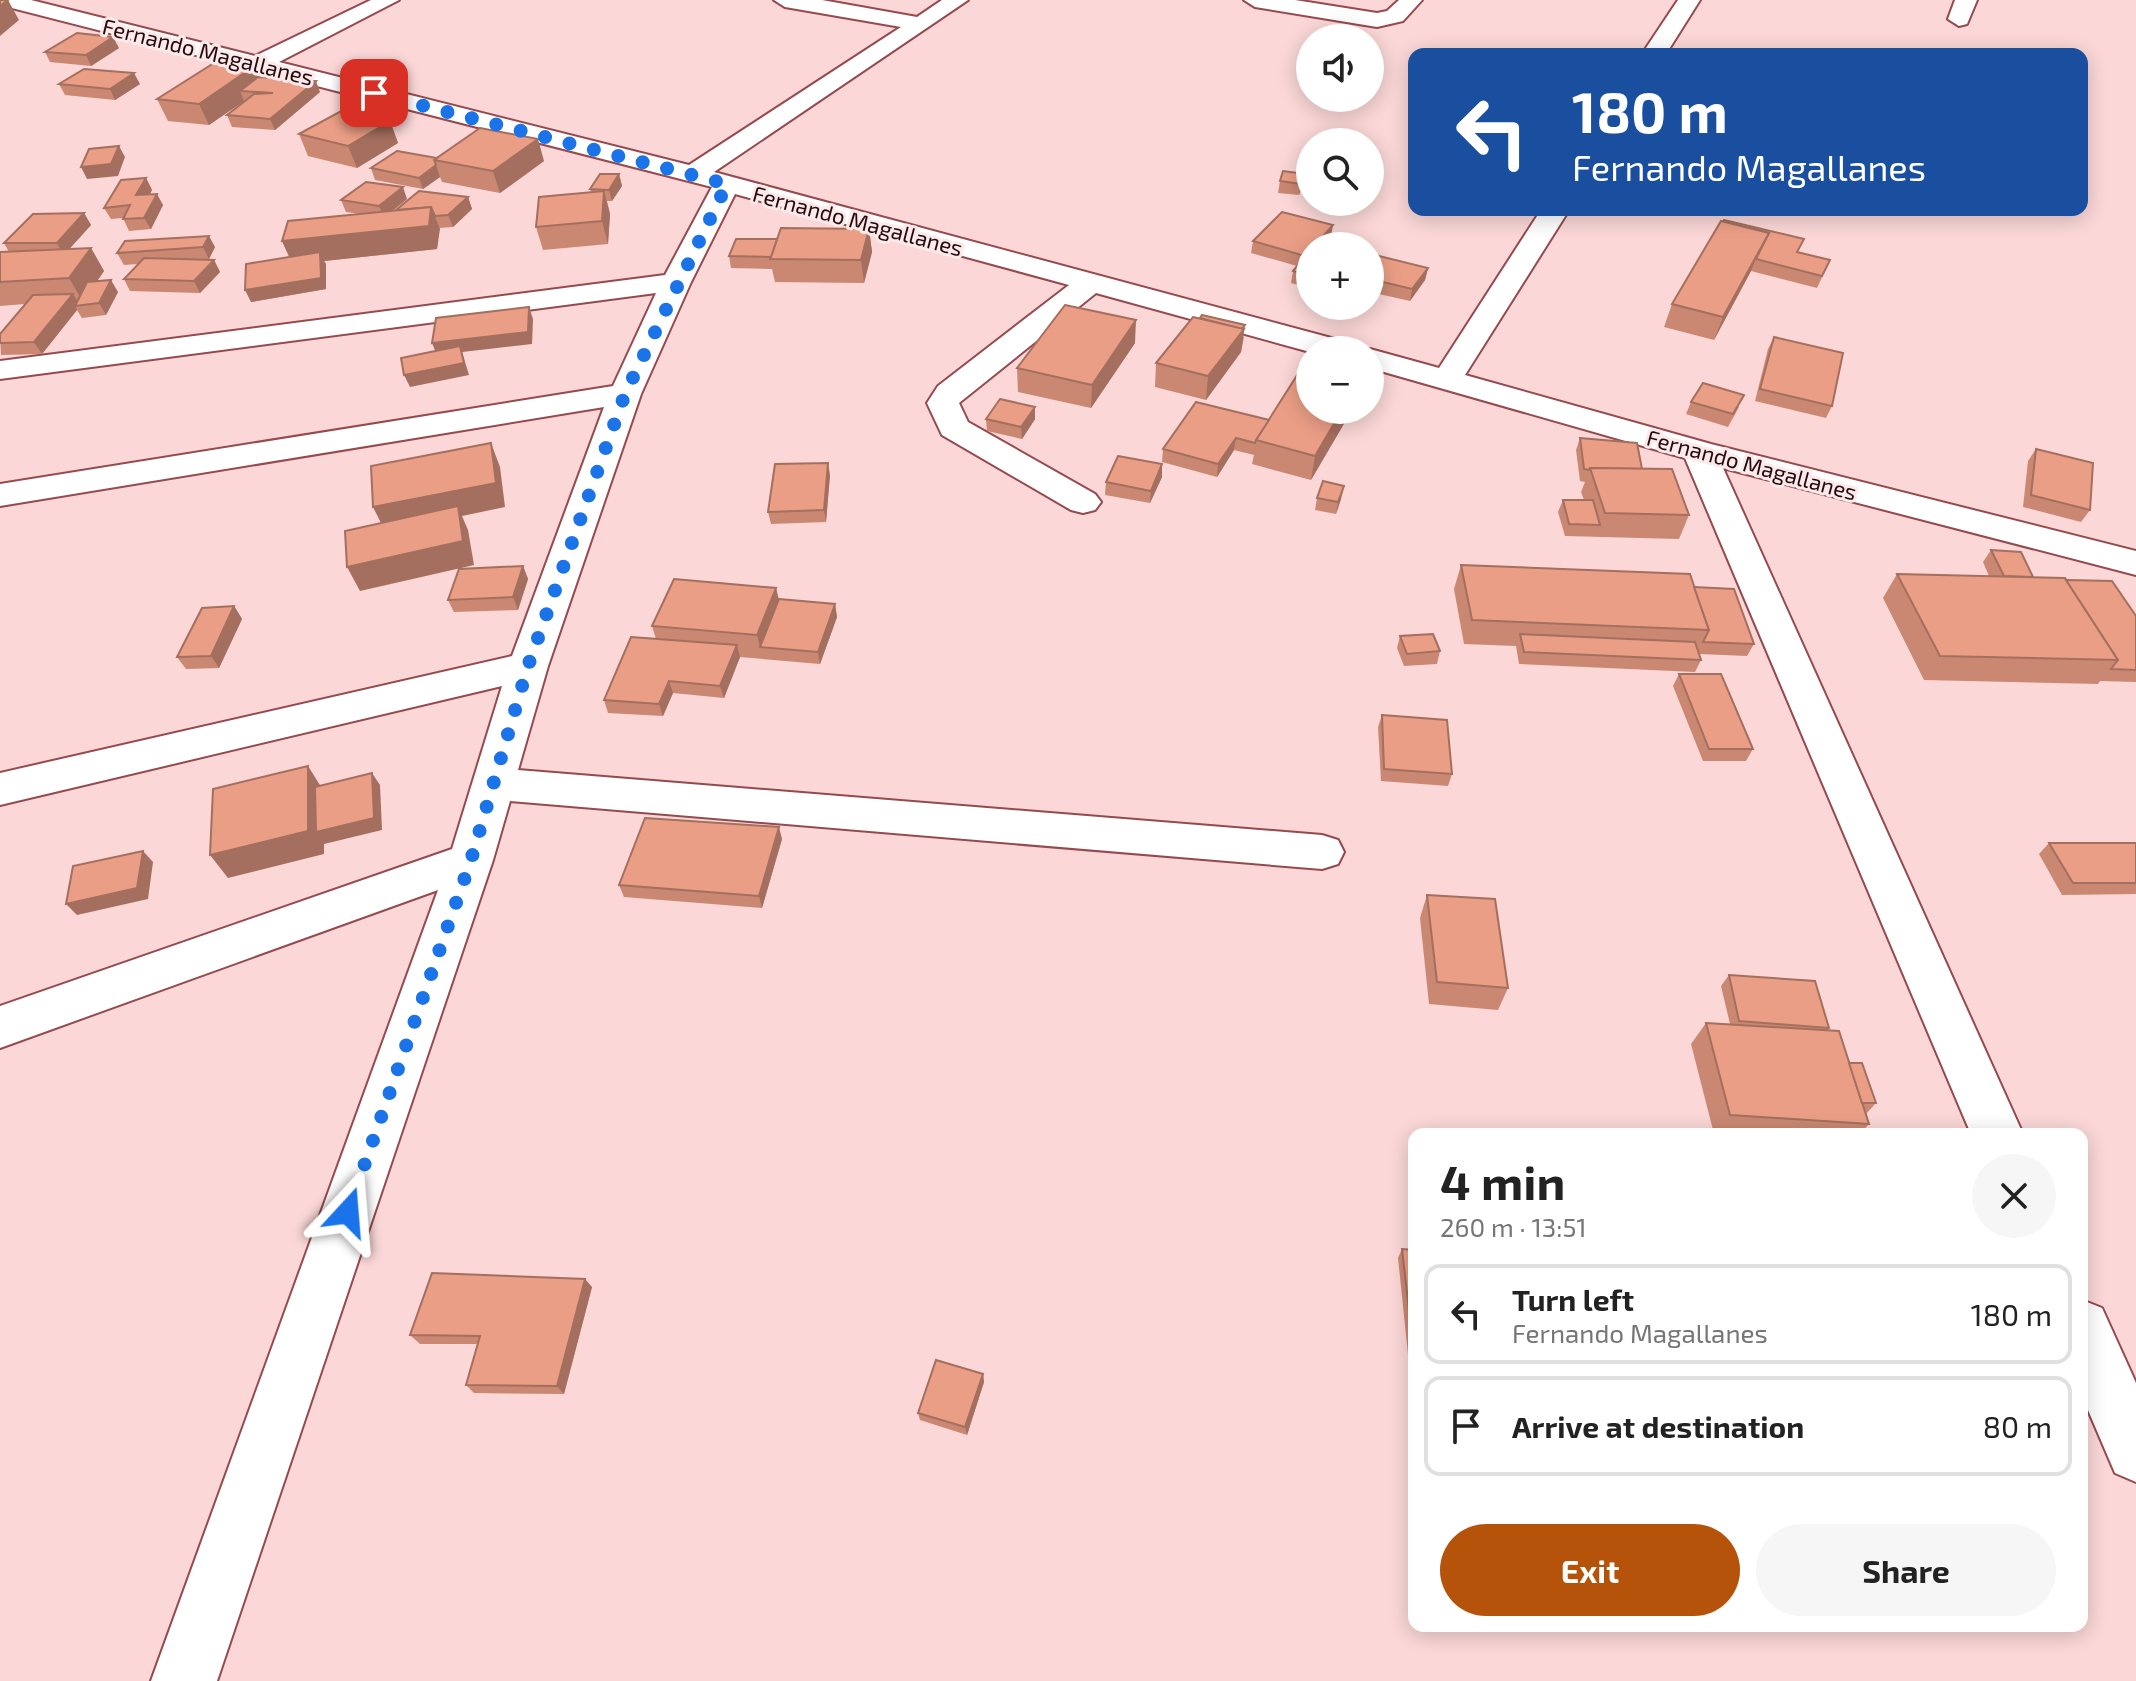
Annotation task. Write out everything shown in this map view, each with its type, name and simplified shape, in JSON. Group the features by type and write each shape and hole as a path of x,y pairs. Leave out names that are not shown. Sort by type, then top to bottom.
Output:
{"street":[{"name":"Fernando Magallanes","path":"5,0 710,179 1296,339"},
{"path":"259,63 388,0"},
{"path":"785,0 921,24"},
{"path":"184,1681 471,860 528,666 625,394 676,282 710,179 957,0"},
{"path":"1255,0 1377,20 1395,16 1411,0"},
{"path":"1658,48 1689,0"},
{"path":"1447,379 1551,216"},
{"path":"0,370 676,282"},
{"path":"1083,502 954,428 943,403 949,393 1089,284"},
{"name":"Fernando Magallanes","path":"1384,362 1699,451 2136,563"},
{"path":"0,495 625,394"},
{"path":"1699,451 1994,1128"},
{"path":"0,789 528,666"},
{"path":"493,784 1322,852"},
{"path":"0,1027 471,860"},
{"path":"2088,1342 2136,1452"}],"building":[{"path":"77,33 113,37 86,55 45,52"},
{"path":"214,63 253,67 199,104 157,99"},
{"path":"84,69 134,73 110,89 59,84"},
{"path":"258,77 316,81 270,119 227,115 254,94 273,93 240,91"},
{"path":"343,110 390,121 348,146 299,134"},
{"path":"480,128 538,139 493,171 434,160"},
{"path":"119,146 111,164 81,167 89,149"},
{"path":"397,151 437,158 434,160 436,165 419,178 371,168"},
{"path":"1283,171 1296,173 1296,183 1280,181"},
{"path":"600,174 619,174 609,190 590,189"},
{"path":"146,178 136,195 157,194 144,218 123,219 130,205 104,208 121,180"},
{"path":"366,182 403,187 379,206 341,200"},
{"path":"419,191 468,197 448,215 435,216 431,207 396,210"},
{"path":"604,191 602,221 536,227 539,197"},
{"path":"431,207 429,226 282,241 288,221"},
{"path":"1282,212 1333,225 1327,232 1296,232 1296,253 1253,241"},
{"path":"84,213 57,243 4,243 33,214"},
{"path":"1724,220 1804,239 1797,252 1830,260 1822,276 1756,259 1769,233"},
{"path":"1721,221 1769,233 1723,317 1672,304"},
{"path":"781,228 869,229 861,260 770,259"},
{"path":"209,236 203,247 117,253 125,241"},
{"path":"736,239 777,239 771,257 729,256"},
{"path":"91,248 69,278 0,282 0,252"},
{"path":"320,252 321,278 245,290 246,264"},
{"path":"1384,257 1428,268 1412,289 1384,282"},
{"path":"144,258 214,260 194,281 124,279"},
{"path":"111,280 99,303 75,306 87,282"},
{"path":"73,294 34,342 0,343 0,334 33,295"},
{"path":"1065,305 1136,320 1092,385 1017,368"},
{"path":"529,307 528,332 432,343 436,318"},
{"path":"1202,315 1245,325 1242,329 1200,318"},
{"path":"1193,317 1244,329 1208,376 1156,363"},
{"path":"1774,337 1843,353 1832,406 1760,389"},
{"path":"460,346 464,363 404,375 401,358"},
{"path":"1296,377 1296,424 1334,424 1315,456 1256,440"},
{"path":"1703,383 1744,395 1733,414 1691,402"},
{"path":"1000,399 1035,407 1021,427 986,419"},
{"path":"1196,402 1269,420 1255,443 1236,438 1218,464 1163,449"},
{"path":"1580,438 1637,443 1642,469 1584,469"},
{"path":"491,443 496,483 373,507 371,466"},
{"path":"2036,449 2093,463 2090,510 2031,495"},
{"path":"1118,456 1162,464 1151,491 1106,482"},
{"path":"828,463 824,510 768,512 775,464"},
{"path":"1590,468 1672,469 1689,515 1605,513"},
{"path":"1323,481 1344,486 1338,502 1317,498"},
{"path":"1563,500 1593,500 1600,525 1569,524"},
{"path":"458,506 463,541 347,567 345,531"},
{"path":"1991,550 2021,552 2033,577 2004,576"},
{"path":"1461,565 1690,574 1709,630 1472,620"},
{"path":"523,566 513,597 448,600 459,569"},
{"path":"1897,574 2065,578 2118,660 1940,656"},
{"path":"674,579 776,588 757,635 652,626"},
{"path":"2066,580 2112,581 2136,616 2136,670 2111,669 2118,660"},
{"path":"1694,587 1734,589 1754,644 1703,642 1709,630"},
{"path":"779,599 835,604 818,652 760,647"},
{"path":"234,606 211,656 177,657 202,608"},
{"path":"1433,634 1440,651 1407,654 1400,636"},
{"path":"1520,634 1695,642 1701,660 1524,652"},
{"path":"631,637 737,645 720,686 669,681 659,704 604,700"},
{"path":"1679,674 1721,674 1753,749 1709,749"},
{"path":"1382,715 1447,720 1452,774 1384,769"},
{"path":"308,766 308,831 210,855 213,789"},
{"path":"372,773 374,818 316,832 315,787"},
{"path":"645,818 779,827 759,896 619,885"},
{"path":"2049,843 2136,843 2136,883 2073,883"},
{"path":"143,851 137,888 66,904 73,866"},
{"path":"1427,895 1495,899 1508,988 1437,982"},
{"path":"1729,975 1815,981 1829,1028 1739,1021"},
{"path":"1706,1023 1839,1031 1869,1124 1730,1115"},
{"path":"1849,1063 1862,1063 1876,1103 1862,1103"},
{"path":"1402,1249 1408,1250 1408,1302"},
{"path":"432,1273 585,1279 557,1386 466,1385 480,1336 410,1335"},
{"path":"936,1360 983,1374 965,1427 918,1413"}],"route":[{"path":"348,1212 471,860 528,666 625,394 676,282 727,184 374,93"}]}
